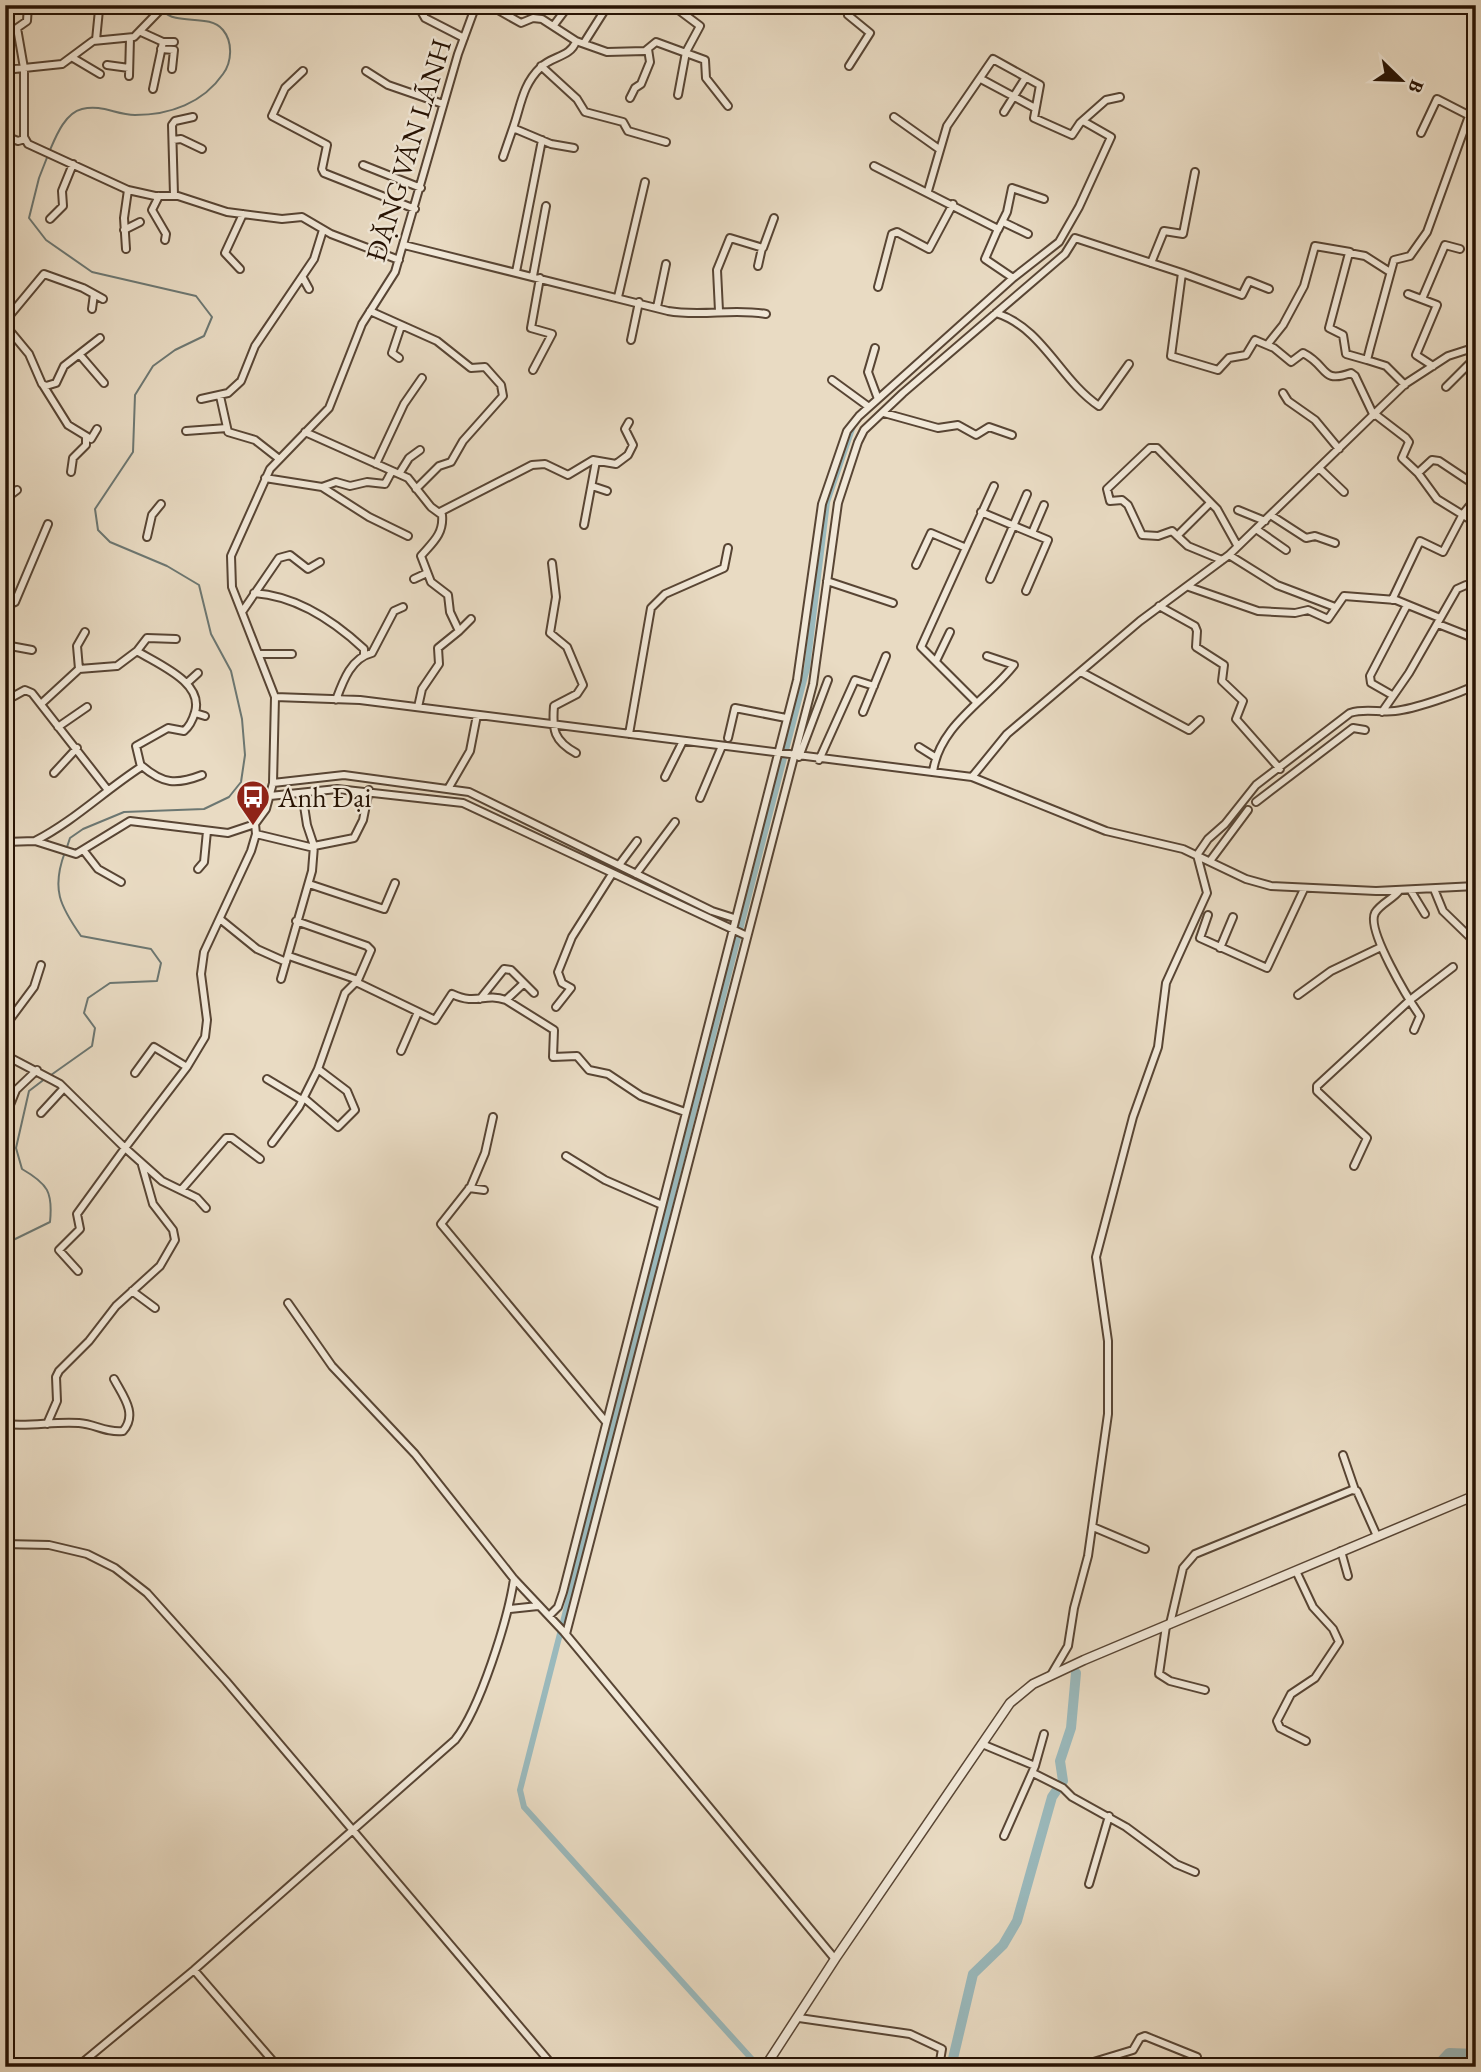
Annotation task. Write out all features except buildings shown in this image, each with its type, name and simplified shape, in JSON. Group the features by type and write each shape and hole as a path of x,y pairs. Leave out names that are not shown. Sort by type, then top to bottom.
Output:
{"street":[{"path":"25,139 24,68 18,28 27,21 28,5"},
{"path":"5,70 62,64 96,40 130,38 142,32 165,5"},
{"path":"409,5 419,10 425,18 464,38"},
{"path":"554,25 569,5"},
{"path":"584,43 608,5"},
{"path":"671,5 700,26 686,52 678,95"},
{"path":"849,66 870,33 848,15 853,5"},
{"path":"475,8 498,10 521,23 533,18 554,25 576,41 607,52 648,49 656,42 686,52 705,60 706,78 728,106"},
{"name":"ĐẶNG VĂN LÃNH","path":"255,824 267,809 273,783 275,697 232,587 230,561 265,478 278,458 332,403 370,311 391,279 404,245 443,104 475,8"},
{"path":"96,40 99,10"},
{"path":"142,32 174,50 172,65 159,60"},
{"path":"129,76 130,38"},
{"path":"162,45 174,41"},
{"path":"503,157 520,96 541,66 569,52 576,41"},
{"path":"153,89 162,45"},
{"path":"630,98 635,88 641,84 650,62 648,49"},
{"path":"73,58 100,74"},
{"path":"928,191 947,126 993,59 1041,87 1033,117 1037,121 1072,135 1105,100 1120,97"},
{"path":"107,65 129,68"},
{"path":"541,66 577,99 585,112 623,122 628,131 666,142"},
{"path":"303,71 285,88 272,117 327,145 322,169 324,173 415,209"},
{"path":"366,71 388,85 443,104"},
{"path":"1004,112 1026,78"},
{"path":"981,79 1035,108"},
{"path":"1367,360 1390,272 1396,259 1410,256 1427,232 1473,118 1436,100 1420,133"},
{"path":"174,195 174,121 193,117"},
{"path":"894,117 939,149"},
{"path":"565,1633 739,932 734,918 800,662 822,504 847,431 869,407 1064,235 1111,137 1083,121"},
{"path":"513,128 542,140 574,148"},
{"path":"5,136 18,141 25,139"},
{"path":"25,139 38,149 128,190 174,195 220,211 282,219 302,217 323,230 399,260"},
{"path":"173,140 181,139 202,149"},
{"path":"516,272 542,140"},
{"path":"50,219 63,206 62,191 73,164"},
{"path":"363,165 421,188"},
{"path":"874,166 928,191 998,230"},
{"path":"1151,262 1164,230 1183,234 1195,172"},
{"path":"618,297 645,182"},
{"path":"1013,278 985,259 1003,222 1012,188 1044,200"},
{"path":"126,249 124,230 128,190"},
{"path":"159,195 152,210 166,234 165,240"},
{"path":"878,286 892,234 897,232 929,249 953,204"},
{"path":"533,370 552,334 531,328 546,206"},
{"path":"240,268 225,253 243,214"},
{"path":"758,266 774,218"},
{"path":"124,230 140,222"},
{"path":"1003,222 1028,234"},
{"path":"201,399 220,396 234,389 241,381 255,346 316,255 323,230"},
{"path":"719,311 717,270 730,238 762,248"},
{"path":"549,1616 562,1598 685,1112 816,672 838,503 860,435 1065,254 1075,238 1242,295 1249,281 1269,289"},
{"path":"404,245 679,313 741,310 766,314"},
{"path":"1422,299 1445,245 1460,249"},
{"path":"1268,345 1283,325 1304,286 1315,246 1365,256 1390,272"},
{"path":"1350,252 1329,328 1343,335 1346,354 1386,366 1405,385"},
{"path":"657,307 666,264"},
{"path":"1182,273 1171,356 1218,370 1229,358 1246,355 1255,340 1268,345 1291,362 1300,354 1306,355 1321,365 1326,375 1336,379 1351,373 1375,416 1409,442 1401,456 1418,473 1437,499 1476,523"},
{"path":"97,429 94,438 86,437 60,415 29,354 5,323 44,274 103,299"},
{"path":"303,278 309,289"},
{"path":"92,309 94,294"},
{"path":"1408,294 1437,307 1416,356 1433,366"},
{"path":"631,340 639,302"},
{"path":"370,311 437,341 471,368 487,368 503,393 477,429 463,441 452,461 439,466 416,489"},
{"path":"996,313 1031,335 1099,406 1129,364"},
{"path":"399,358 392,353 401,326"},
{"path":"43,385 55,383 64,366 100,338"},
{"path":"972,777 1007,734 1159,606 1189,587 1229,555 1405,385 1448,356 1476,347"},
{"path":"876,348 868,372 878,399"},
{"path":"80,355 103,383"},
{"path":"1446,387 1476,356"},
{"path":"376,464 404,404 422,378"},
{"path":"832,380 869,407"},
{"path":"1283,393 1287,401 1315,420 1339,449"},
{"path":"220,396 230,433 261,444 278,458"},
{"path":"882,413 889,412 945,429 958,425 976,435 989,427 1012,435"},
{"path":"440,512 532,465 545,464 568,475 588,462 613,465 628,455 633,445 625,429 629,422"},
{"path":"186,430 227,428"},
{"path":"305,432 408,478 431,507 440,512 443,524 435,543 421,556 435,587 448,595 450,612 459,631"},
{"path":"71,471 73,458 86,445 86,437"},
{"path":"1222,560 1188,547 1170,531 1158,536 1142,535 1126,503 1110,501 1107,489 1150,448 1156,447 1209,505 1217,509 1237,545"},
{"path":"322,487 336,482 350,486 367,482 385,484 419,450"},
{"path":"1392,600 1420,541 1443,552 1463,514 1476,498 1472,483 1439,461 1432,460 1418,473"},
{"path":"584,525 596,461"},
{"path":"1320,469 1344,492"},
{"path":"265,478 322,487 369,517 408,536"},
{"path":"592,486 607,491"},
{"path":"977,703 921,647 964,547 994,486"},
{"path":"5,499 17,489"},
{"path":"990,579 1027,494"},
{"path":"147,537 152,515 160,504"},
{"path":"1032,533 1044,505"},
{"path":"1177,536 1209,505"},
{"path":"1238,510 1265,521"},
{"path":"981,512 1048,540 1026,591"},
{"path":"1272,516 1306,538 1315,536 1335,544"},
{"path":"5,606 15,602 48,524"},
{"path":"1256,528 1286,550"},
{"path":"916,565 931,533 964,547"},
{"path":"629,734 651,608 665,594 722,571 726,565 728,548"},
{"path":"242,612 270,567 283,556 290,555 306,568 320,562"},
{"path":"1229,555 1277,585 1335,607"},
{"path":"552,563 556,597 550,632 567,647 583,685 577,694 554,706 556,740 576,753"},
{"path":"414,579 427,573"},
{"path":"827,581 893,603"},
{"path":"1382,712 1409,673 1457,589 1466,584 1476,585"},
{"path":"1189,587 1230,603 1269,612 1308,610 1328,619 1344,596 1392,600 1476,638"},
{"path":"254,593 288,599 341,626 364,649 364,655"},
{"path":"1392,695 1371,683 1370,676 1407,605"},
{"path":"1159,606 1195,626 1198,631 1196,647 1224,665 1223,681 1242,701 1236,719 1280,769"},
{"path":"336,700 344,678 364,655 372,653 394,611 403,607"},
{"path":"418,707 422,689 439,664 438,648 471,619"},
{"path":"79,669 77,646 85,632"},
{"path":"936,661 950,632"},
{"path":"41,704 79,669 117,666 137,651 147,638 176,639"},
{"path":"5,645 32,650"},
{"path":"137,651 187,683 197,703 195,713 184,731 168,728 136,746 142,766 163,782 184,782 202,775"},
{"path":"259,654 292,654"},
{"path":"863,712 886,656"},
{"path":"933,772 935,757 956,724 1014,665 987,656"},
{"path":"1081,672 1189,730 1200,720"},
{"path":"187,683 198,673"},
{"path":"793,756 828,680"},
{"path":"819,760 855,680 874,686"},
{"path":"1051,1675 1068,1646 1100,1530 1109,1380 1108,1341 1096,1257 1133,1116 1157,1047 1166,984 1207,893 1204,858 1208,839 1225,824 1256,785 1350,713 1363,709 1382,712 1408,709 1476,685"},
{"path":"5,701 25,690 41,704 77,747 107,789"},
{"path":"275,697 418,707 819,760 972,777 1106,831 1171,845 1261,884 1304,889 1399,891 1476,886"},
{"path":"58,727 87,707"},
{"path":"728,738 735,708 786,718"},
{"path":"195,713 205,716"},
{"path":"448,789 470,751 477,715"},
{"path":"1256,802 1353,728 1365,730"},
{"path":"666,777 683,741"},
{"path":"700,798 722,746"},
{"path":"54,773 77,747"},
{"path":"919,747 935,757"},
{"path":"35,841 72,819 107,789 142,766"},
{"path":"273,783 344,775 466,792 712,911 734,918"},
{"path":"270,796 337,789 369,790 463,803 739,932"},
{"path":"256,834 314,847 354,838 363,820 369,790"},
{"path":"463,803 466,792"},
{"path":"281,979 309,884 314,847 302,793"},
{"path":"1204,858 1248,810"},
{"path":"5,842 35,841 73,854 84,850 117,826 130,821 228,832 255,824 256,834 220,919 208,940 202,962 206,1032 187,1067 77,1214 80,1229 59,1250 78,1271"},
{"path":"636,874 675,822"},
{"path":"198,869 204,862 207,831"},
{"path":"619,865 637,841"},
{"path":"84,850 98,869 121,882"},
{"path":"556,1007 571,988 562,983 558,972 572,937 612,874"},
{"path":"309,884 384,909 395,883"},
{"path":"1208,915 1199,937 1269,967 1304,889"},
{"path":"1434,889 1443,911 1476,943"},
{"path":"1399,891 1375,913 1381,947 1421,1019 1414,1030"},
{"path":"1410,891 1424,914"},
{"path":"1220,948 1233,917"},
{"path":"220,919 257,949 357,981 435,1020 452,994 463,1000 506,1000 554,1030 554,1057 577,1056 589,1070 608,1074 641,1096 685,1112"},
{"path":"272,1143 303,1099 318,1069 345,993 357,981 370,948 296,921"},
{"path":"1298,995 1331,971 1381,947"},
{"path":"5,1026 34,987 41,965"},
{"path":"1353,1166 1367,1138 1317,1091 1317,1086 1410,1000 1453,967"},
{"path":"480,999 504,969 511,970 534,993"},
{"path":"506,1000 523,984"},
{"path":"401,1051 418,1012"},
{"path":"135,1073 155,1047 187,1067"},
{"path":"5,1055 37,1070 62,1086 142,1165 162,1181 182,1189 206,1208"},
{"path":"267,1079 303,1099 338,1127 355,1110 347,1091 318,1069"},
{"path":"5,1117 16,1090 37,1070"},
{"path":"41,1113 62,1086"},
{"path":"493,1117 485,1153 469,1188 441,1225 606,1422"},
{"path":"182,1189 226,1138 232,1138 260,1159"},
{"path":"566,1156 605,1180 662,1205"},
{"path":"47,1424 57,1401 57,1374 132,1290 160,1266 176,1237 153,1203 142,1165"},
{"path":"469,1188 484,1190"},
{"path":"132,1290 155,1308"},
{"path":"288,1303 332,1366 415,1454 514,1579 565,1633 835,1959"},
{"path":"5,1424 84,1424 110,1432 122,1430 128,1424 130,1409 114,1380"},
{"path":"1343,1455 1354,1490 1377,1536"},
{"path":"1205,1690 1159,1674 1183,1568 1195,1554 1354,1490"},
{"path":"765,2067 835,1959 1017,1696 1051,1675 1084,1660 1476,1495"},
{"path":"1100,1530 1145,1549"},
{"path":"5,1544 49,1545 78,1551 116,1568 139,1585 226,1681 554,2067"},
{"path":"1341,1552 1348,1576"},
{"path":"1296,1571 1313,1607 1333,1629 1339,1642 1313,1680 1294,1690 1277,1721 1280,1728 1306,1741"},
{"path":"77,2067 194,1970 462,1731 510,1609 514,1579"},
{"path":"510,1609 538,1605"},
{"path":"1004,1836 1034,1770 1044,1734"},
{"path":"982,1744 1034,1770 1063,1788 1072,1797 1109,1816 1176,1864 1195,1872"},
{"path":"1089,1884 1109,1816"},
{"path":"194,1970 278,2067"},
{"path":"1476,1987 1472,2001 1476,2006"},
{"path":"799,2018 915,2035 940,2047 942,2053 939,2067"},
{"path":"1077,2067 1133,2050 1140,2038 1145,2036 1197,2057"}],"waterway":[{"path":"50,150 62,126 76,111 96,108 128,115 161,113 196,100 215,84 230,58 230,46 223,30 210,22 176,18 163,11"},
{"path":"48,155 29,218 46,240 92,272 196,296 212,317 204,336 175,350 153,366 135,395 133,452 95,509 98,530 110,542 167,566 199,585 211,634 231,671 242,719 245,755 241,782 229,797 204,809 124,812 83,829 70,838 67,847"},
{"path":"759,2067 524,1807 520,1790 807,668 827,502 854,423"},
{"path":"51,1075 92,1046 95,1028 84,1013 88,998 110,983 157,981 161,963 151,949 81,936 63,906 58,887 65,852"},
{"path":"5,1244 50,1222 51,1203 47,1190 38,1179 22,1169 16,1148 29,1091 46,1078"},
{"path":"951,2067 973,1974 1003,1945 1017,1921 1052,1797 1063,1781 1060,1761 1071,1728 1076,1673"},
{"path":"1436,2067 1449,2053 1476,2054"},
{"path":"1313,2067 1326,2062 1338,2067"}],"place":[{"name":"Anh Đại","path":"253,827"}]}
